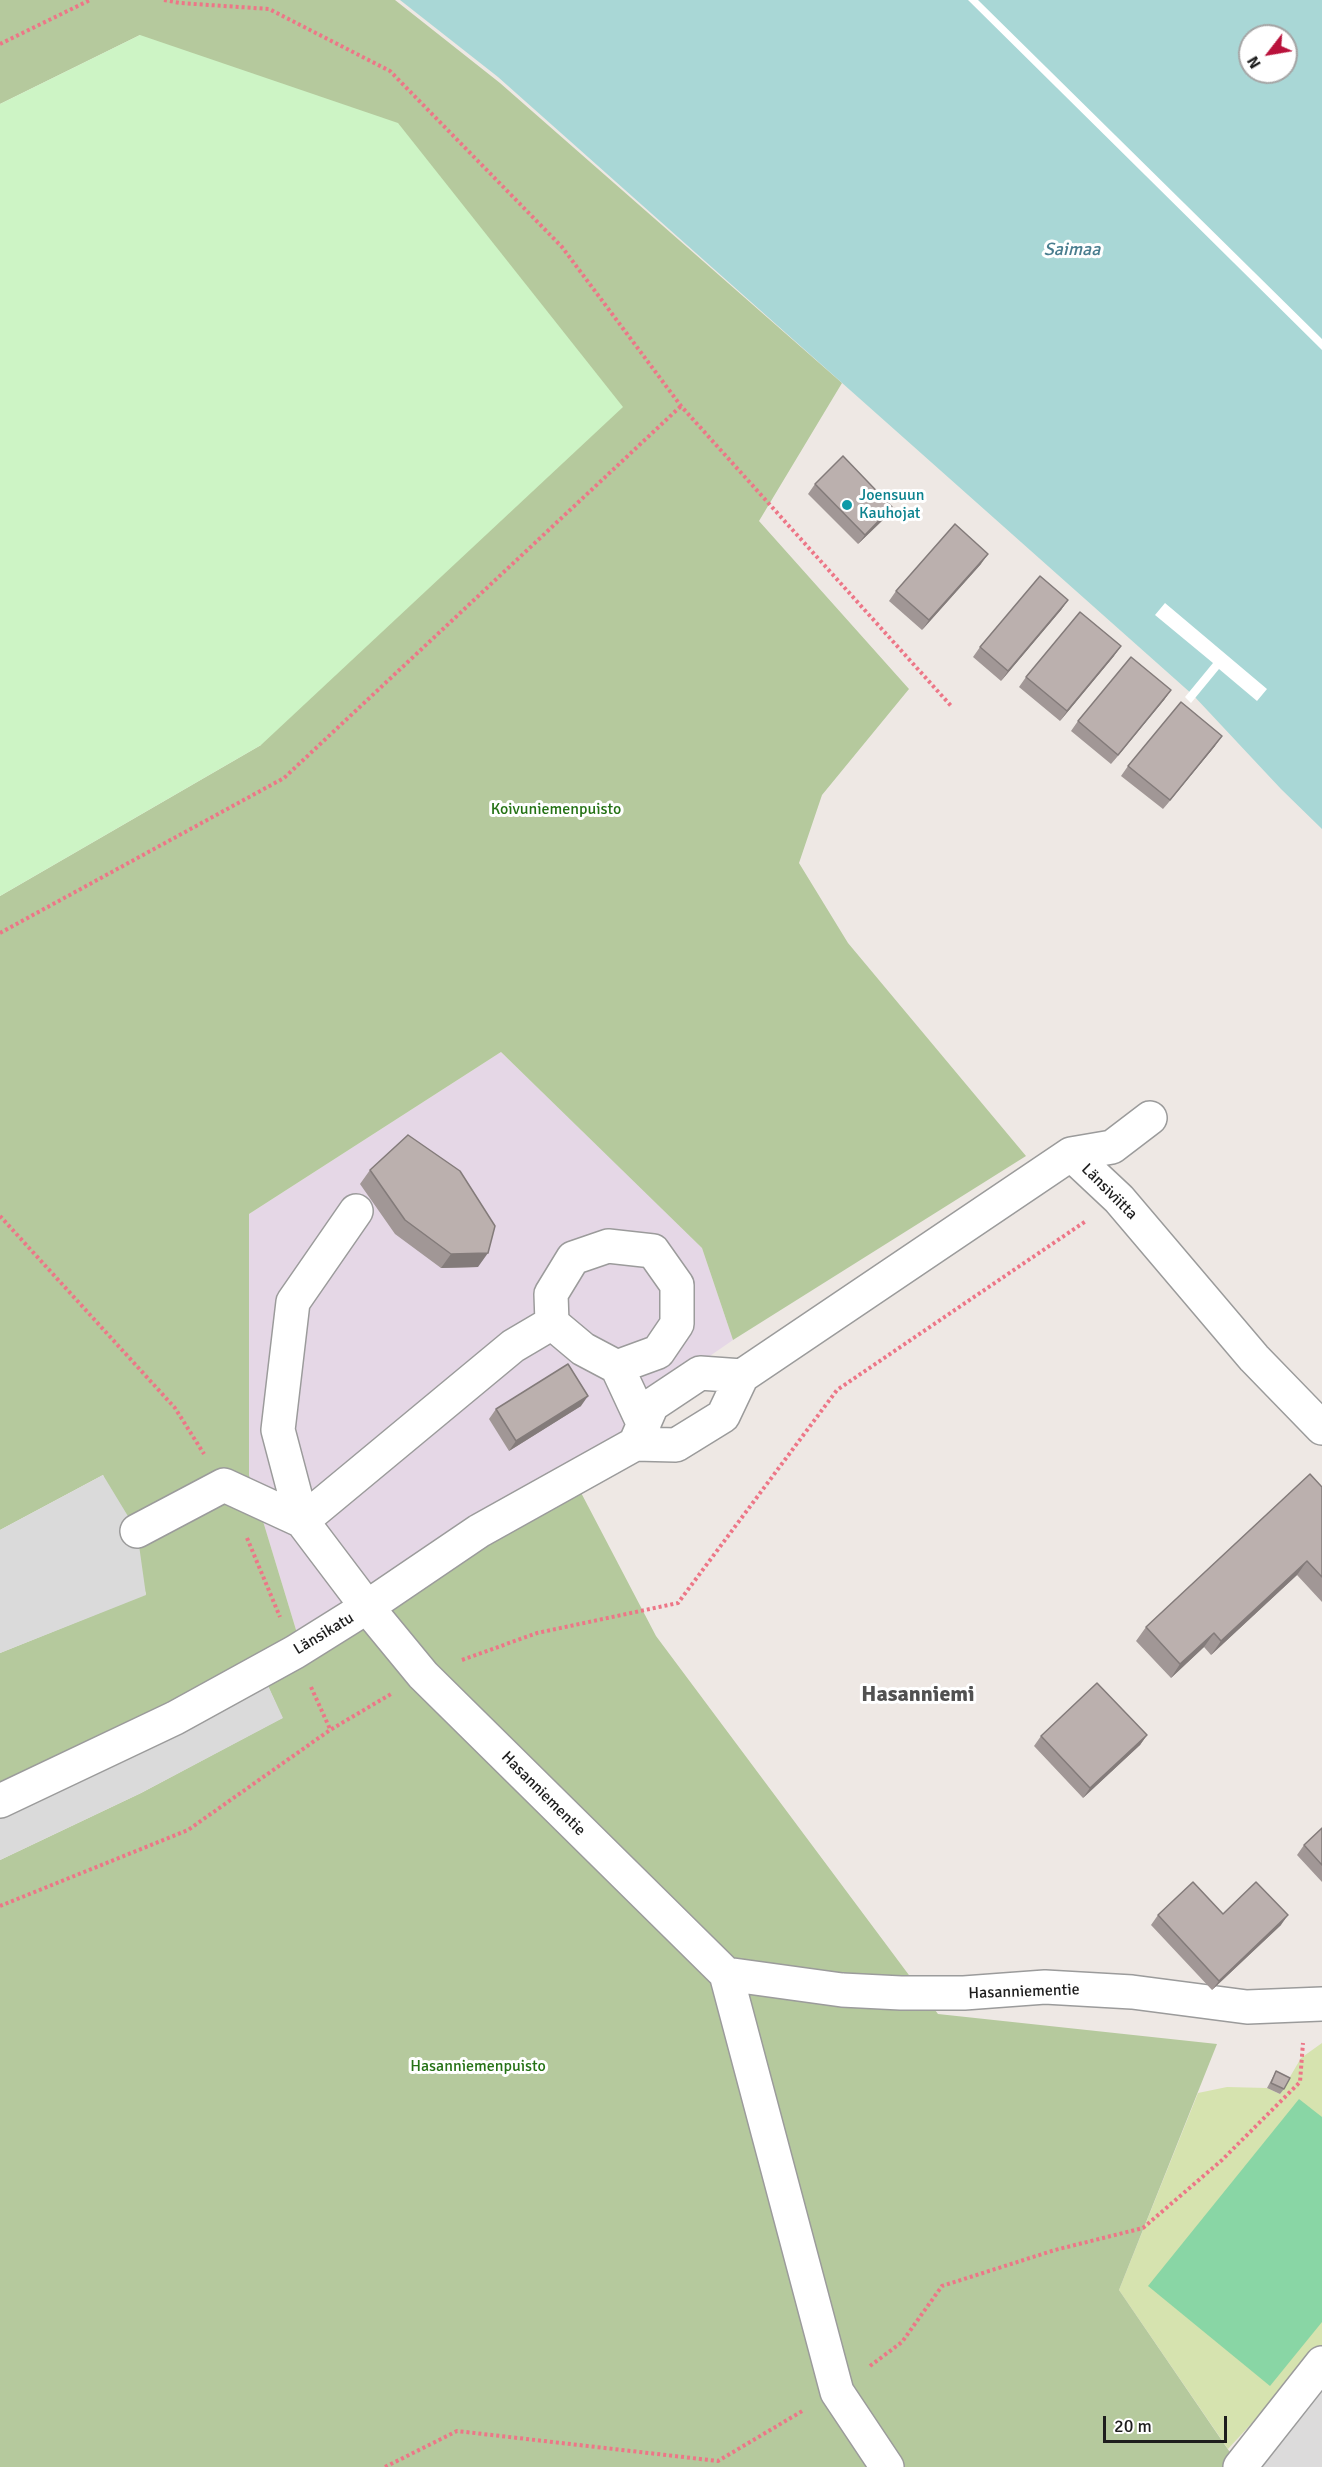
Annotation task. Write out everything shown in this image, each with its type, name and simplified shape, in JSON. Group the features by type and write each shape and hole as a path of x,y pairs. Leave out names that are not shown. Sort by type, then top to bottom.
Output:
{"street":[{"path":"1071,1154 1112,1147 1150,1118"},
{"name":"Länsiviitta","path":"742,1376 1071,1154 1119,1199 1254,1358 1322,1428"},
{"path":"302,1521 278,1430 293,1302 356,1211"},
{"path":"617,1367 658,1352 677,1324 677,1285 653,1251 608,1246 573,1258 551,1294 552,1323 583,1349 617,1367 639,1434 676,1445 723,1416 742,1376"},
{"path":"302,1521 513,1346 552,1323"},
{"name":"Länsikatu","path":"0,1801 175,1718 295,1652 367,1607 479,1531 639,1434 652,1405 700,1373 742,1376"},
{"path":"137,1531 224,1485 302,1521"},
{"name":"Hasanniementie","path":"302,1521 367,1607 423,1675 726,1974 842,1990 901,1993 964,1994 1045,1988 1132,1992 1247,2007 1322,2004"},
{"path":"726,1974 857,2467"},
{"path":"1240,2467 1322,2363"},
{"path":"837,2392 887,2467"}],"path":[{"path":"0,44 90,0"},
{"path":"164,0 269,9 390,71 562,248 681,406 952,707"},
{"path":"0,933 284,778 681,406"},
{"path":"0,1906 188,1830 330,1730 423,1675 537,1633 678,1604 837,1390 1119,1199"},
{"path":"385,2467 457,2431 717,2461 837,2392 902,2342 942,2286 1055,2250 1143,2228 1222,2160 1300,2082"}],"shaded area":[{"path":"501,1052 702,1248 733,1340 646,1400 624,1442 300,1643 249,1475 249,1214"},
{"path":"103,1475 137,1531 146,1595 0,1653 0,1530"},
{"path":"264,1677 283,1718 141,1793 0,1860 0,1808"},
{"path":"1322,2363 1322,2467 1240,2467"}],"green space":[{"name":"Koivuniemenpuisto","path":"0,0 395,0 500,83 842,383 759,521 909,689 822,795 799,863 848,943 1026,1156 733,1340 702,1248 501,1052 249,1214 249,1475 300,1643 0,1792 0,1653 146,1594 103,1475 0,1530 0,896 261,745 140,35 0,104"},
{"path":"140,35 398,123 623,407 261,745 0,896 0,104"},
{"name":"Hasanniemenpuisto","path":"577,1485 656,1636 938,2014 1217,2044 1119,2290 1240,2467 0,2467 0,1860 141,1793 282,1718 264,1677"},
{"path":"1322,2043 1322,2347 1228,2449 1119,2290 1198,2093 1227,2087 1267,2088 1280,2094 1301,2058"},
{"path":"1299,2099 1322,2117 1322,2322 1270,2386 1148,2286"}],"water":[{"name":"Saimaa","path":"400,0 1322,0 1322,829 1193,695 498,77"}],"pier":[{"path":"968,0 978,0 1322,339 1322,350"},
{"path":"1165,603 1267,689 1257,701 1219,669 1191,703 1185,697 1213,663 1155,615"}],"building":[{"name":"Joensuun Kauhojat","path":"843,456 892,507 865,535 815,484"},
{"path":"955,524 988,554 929,620 896,591"},
{"path":"1040,576 1068,600 1008,671 980,647"},
{"path":"1080,612 1121,646 1067,711 1026,677"},
{"path":"1131,657 1171,690 1118,755 1078,721"},
{"path":"1181,702 1222,736 1170,800 1128,766"},
{"path":"408,1135 460,1171 495,1226 488,1253 451,1254 405,1220 370,1170"},
{"path":"568,1364 588,1396 516,1441 496,1409"},
{"path":"1310,1474 1322,1487 1322,1577 1307,1561 1221,1641 1214,1633 1180,1664 1146,1627"},
{"path":"1097,1683 1147,1735 1090,1788 1041,1736"},
{"path":"1322,1828 1322,1865 1304,1845"},
{"path":"1193,1882 1223,1914 1256,1882 1288,1915 1219,1981 1158,1915"},
{"path":"1276,2071 1290,2078 1284,2089 1271,2083"}],"place":[{"name":"Joensuun Kauhojat","path":"847,505"}],"district":[{"name":"Hasanniemi","path":"918,1695"}]}
